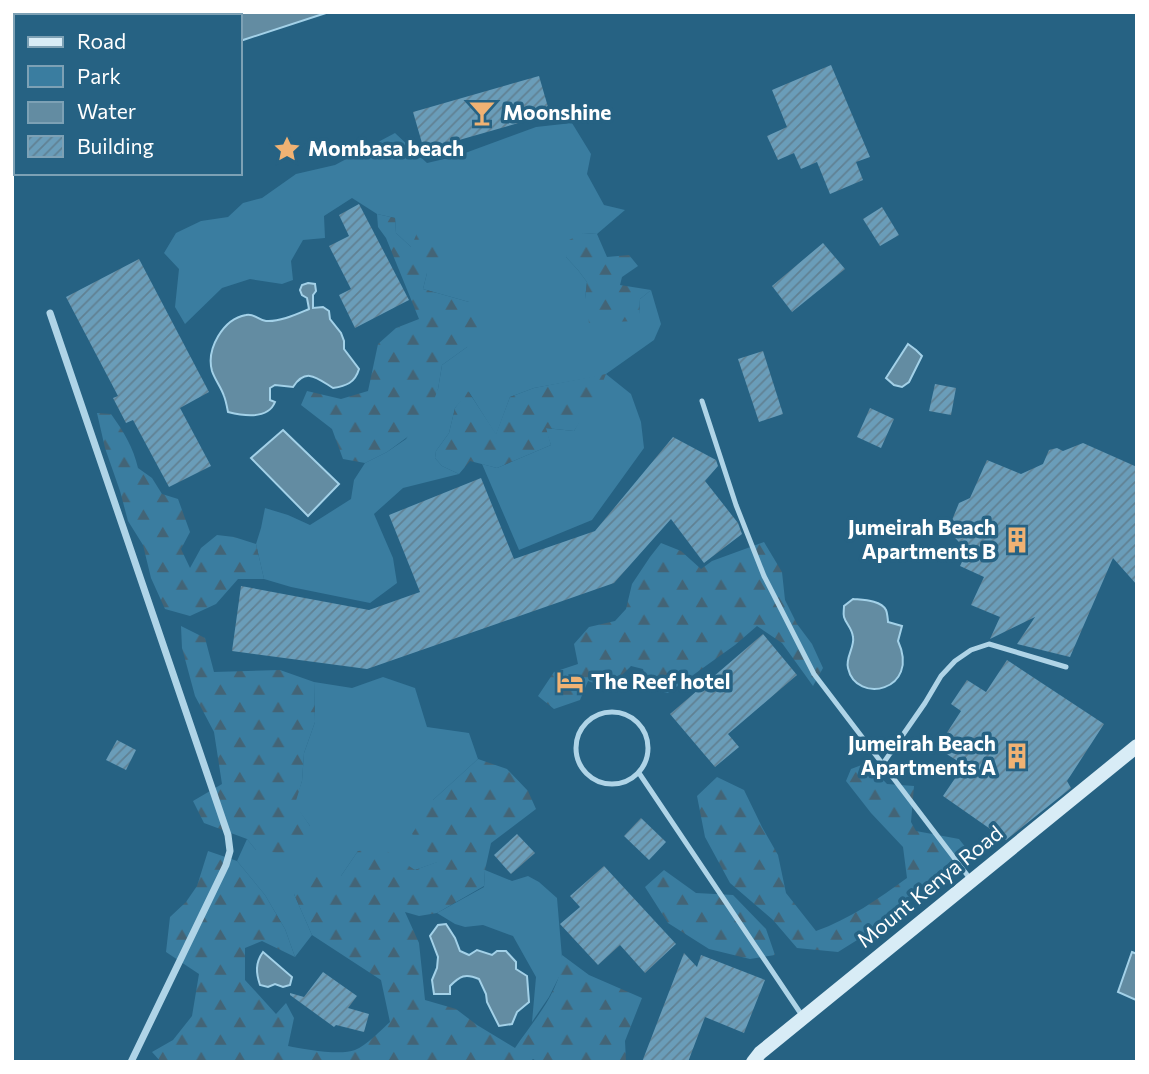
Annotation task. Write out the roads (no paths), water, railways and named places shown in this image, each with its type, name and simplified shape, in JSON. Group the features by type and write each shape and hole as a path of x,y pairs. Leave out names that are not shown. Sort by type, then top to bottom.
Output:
{"main road":[{"name":"Mount Kenya Road","path":"753,1062 803,1017 1137,746"}],"street":[{"path":"50,313 228,835 226,865 131,1062"}],"lane":[{"path":"702,401 736,505 764,576 814,674 971,880"},
{"path":"882,765 941,676 971,650 989,644 1066,667"},
{"path":"612,711 632,717 646,733 648,754 639,773 621,783 600,783 583,771 575,752 578,731 592,716 612,711"},
{"path":"639,773 803,1017"}],"water":[{"path":"12,12 329,12 242,40 242,14 14,14 12,113"},
{"path":"315,284 313,308 323,307 329,311 330,319 341,333 344,349 359,369 355,378 346,385 333,388 312,376 302,377 293,387 275,385 270,388 270,400 275,402 267,412 248,415 228,412 223,393 212,371 212,354 218,336 230,322 246,315 271,321 309,309 307,298 300,290 302,285"},
{"path":"908,344 922,356 909,382 902,387 894,385 886,378"},
{"path":"283,430 339,484 308,516 251,458"},
{"path":"853,599 880,604 886,610 888,622 902,626 898,641 903,658 901,672 885,687 873,689 862,686 853,680 848,668 853,637 844,617 844,606"},
{"path":"446,924 460,951 469,955 477,950 492,955 497,951 506,951 516,962 516,969 527,976 529,1002 517,1012 512,1024 499,1026 479,979 463,976 450,986 450,994 434,994 432,980 438,957 430,936 438,925"},
{"path":"263,952 292,977 290,985 260,985 257,968"},
{"path":"1132,952 1137,954 1136,1000 1118,992"}],"place":[{"name":"Moonshine","path":"482,113"},
{"name":"Mombasa beach","path":"287,149"},
{"name":"Jumeirah Beach Apartments B","path":"1017,540"},
{"name":"The Reef hotel","path":"570,682"},
{"name":"Jumeirah Beach Apartments A","path":"1017,756"}]}
